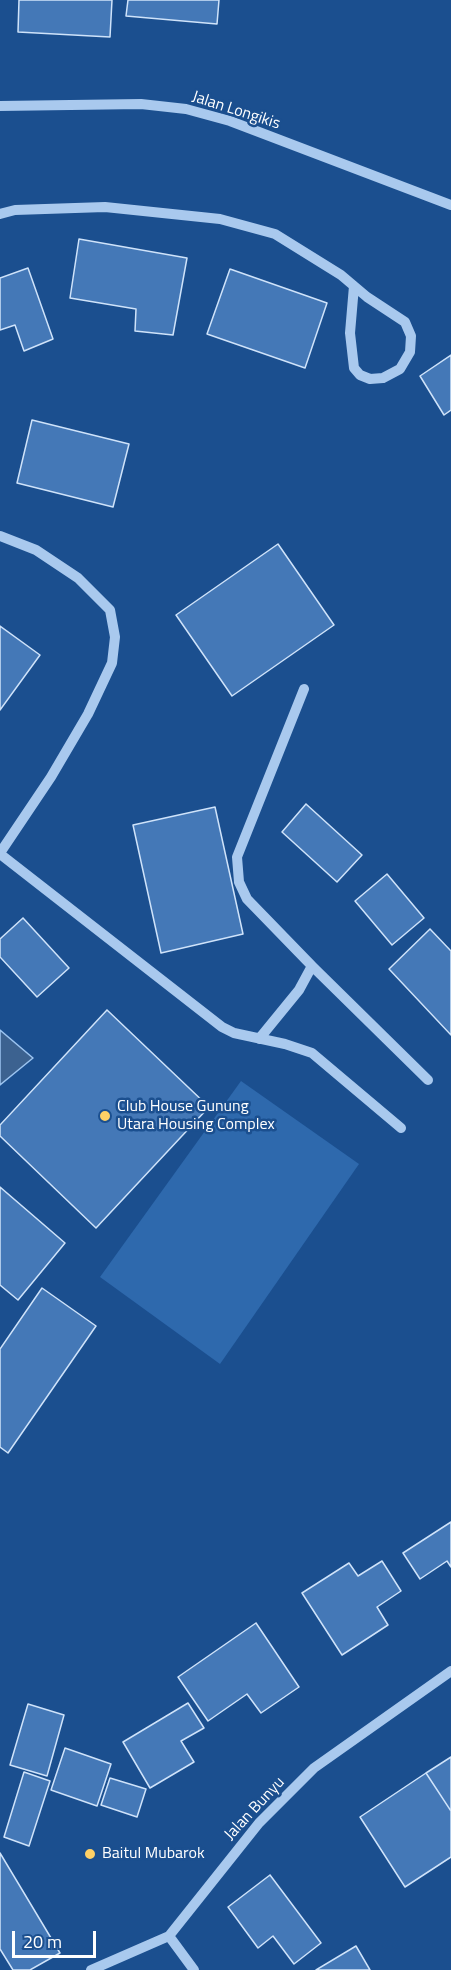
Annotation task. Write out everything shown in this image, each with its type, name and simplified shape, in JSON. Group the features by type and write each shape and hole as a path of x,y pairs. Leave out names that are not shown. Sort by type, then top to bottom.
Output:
{"street":[{"name":"Jalan Longikis","path":"0,106 141,105 186,109 230,121 451,205"},
{"path":"0,214 15,210 105,207 220,219 275,234 341,275 354,286 367,297 405,322 411,336 410,352 400,369 383,378 370,379 360,375 354,368 350,333 354,286"},
{"path":"0,536 36,549 78,578 111,609 115,637 112,663 88,714 51,777 0,854 222,1027 234,1033 285,1044 312,1053 401,1128"},
{"path":"304,689 237,857 239,882 247,899 428,1080"},
{"path":"259,1039 299,990 312,966"},
{"name":"Jalan Bunyu","path":"91,1970 169,1936 259,1823 314,1768 451,1671"},
{"path":"169,1936 194,1970"}],"shaded area":[{"path":"0,1030 33,1058 0,1085"},
{"path":"241,1081 359,1164 220,1364 100,1277"}],"building":[{"path":"19,0 112,0 110,37 18,32"},
{"path":"128,0 219,0 217,24 126,16"},
{"path":"79,239 187,258 173,335 135,331 136,309 70,298"},
{"path":"28,268 53,339 24,351 15,325 0,330 0,278"},
{"path":"230,269 327,303 305,368 207,334"},
{"path":"451,355 451,410 444,415 420,376"},
{"path":"32,420 129,444 113,507 17,483"},
{"path":"278,544 334,625 232,696 176,615"},
{"path":"0,626 40,655 0,710"},
{"path":"306,804 362,855 337,882 282,832"},
{"path":"215,807 243,934 161,953 133,825"},
{"path":"387,874 424,918 392,945 355,901"},
{"path":"23,918 69,968 37,997 0,957 0,939"},
{"path":"430,929 451,951 451,1035 389,969"},
{"name":"Club House Gunung Utara Housing Complex","path":"107,1010 209,1107 96,1228 0,1136 0,1125"},
{"path":"0,1187 65,1243 18,1300 0,1285"},
{"path":"42,1288 96,1326 8,1453 0,1447 0,1349"},
{"path":"451,1522 451,1567 447,1561 420,1579 403,1553"},
{"path":"382,1561 401,1591 377,1607 388,1625 342,1655 302,1593 349,1563 358,1576"},
{"path":"256,1623 299,1687 261,1713 247,1694 208,1721 178,1677"},
{"path":"188,1703 204,1728 181,1741 194,1762 150,1788 123,1742"},
{"path":"28,1704 64,1715 47,1776 10,1765"},
{"path":"65,1748 111,1764 97,1806 51,1790"},
{"path":"451,1757 451,1811 426,1773"},
{"path":"24,1772 50,1781 29,1846 4,1837"},
{"path":"426,1773 451,1811 451,1857 405,1887 360,1817"},
{"path":"110,1778 146,1789 137,1817 101,1805"},
{"path":"0,1853 60,1953 30,1970 13,1970 0,1949"},
{"path":"270,1875 321,1943 294,1964 273,1936 258,1948 228,1907"},
{"path":"356,1946 370,1970 316,1970"}],"place":[{"name":"Club House Gunung Utara Housing Complex","path":"105,1116"},
{"name":"Baitul Mubarok","path":"90,1854"}]}
